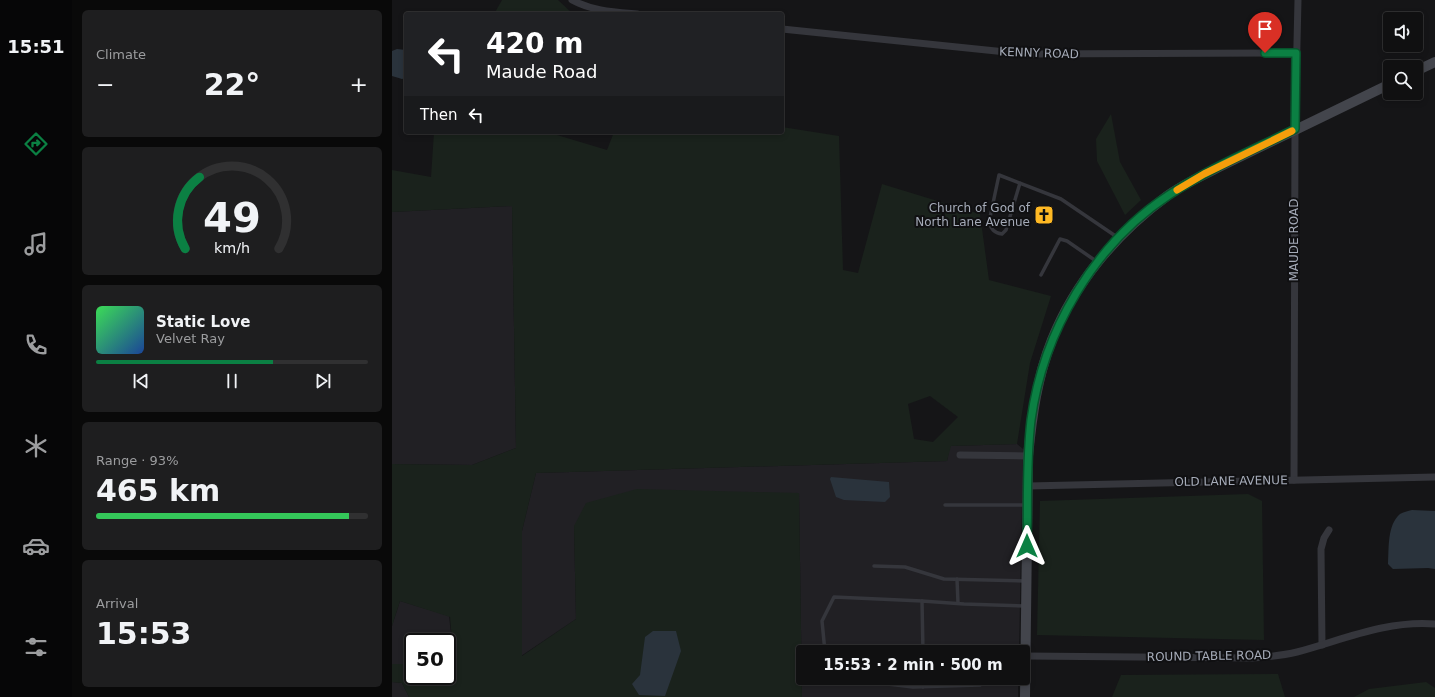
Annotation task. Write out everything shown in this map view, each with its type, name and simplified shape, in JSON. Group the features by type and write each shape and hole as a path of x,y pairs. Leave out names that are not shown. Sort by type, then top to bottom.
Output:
{"main road":[{"path":"1423,68 1435,62"},
{"path":"1026,645 1028,456 1031,419 1037,390 1052,340 1073,297 1097,262 1118,238 1146,212 1190,181 1383,87"},
{"path":"1025,685 1025,697"}],"street":[{"path":"572,0 602,10 619,12"},
{"name":"MAUDE ROAD","path":"1294,480 1295,129 1298,0"},
{"name":"KENNY ROAD","path":"784,29 1026,54 1296,53"},
{"path":"960,455 1028,456"},
{"name":"OLD LANE AVENUE","path":"1028,486 1435,477"},
{"path":"1322,645 1322,549 1324,538 1329,530"},
{"name":"ROUND TABLE ROAD","path":"1030,656 1251,658 1295,652 1369,630 1413,623 1435,624"}],"lane":[{"path":"1020,183 1006,230 1002,234 997,233 991,229 989,222 999,175 1061,198 1118,238"},
{"path":"1041,275 1060,239 1097,262"},
{"path":"945,505 1028,505"},
{"path":"874,566 905,567 944,579 1027,581"},
{"path":"956,579 958,604"},
{"path":"824,645 822,621 834,598 1027,606"},
{"path":"922,601 923,645"},
{"path":"894,685 913,687 980,685"}],"shaded area":[{"path":"502,0 558,0 571,12 495,12"},
{"path":"397,49 404,50 404,78 392,76 392,51"},
{"path":"1111,114 1120,162 1141,200 1125,215 1097,161 1096,139"},
{"path":"784,127 839,136 843,270 858,273 882,184 980,214 989,280 1051,296 1030,363 1017,444 951,446 947,461 536,473 522,531 522,656 576,619 574,526 586,503 637,489 799,493 801,645 796,645 796,685 802,685 802,697 409,697 402,683 392,682 392,664 404,664 404,685 456,685 456,633 451,633 450,617 400,601 392,626 392,464 472,465 516,448 512,206 392,212 392,170 431,177 434,134 554,134 607,150 613,134 784,134","holes":["930,396 958,417 933,442 914,439 908,404"]},
{"path":"512,206 516,448 472,465 392,464 392,212"},
{"path":"1017,444 1023,449 1019,645 801,645 799,494 574,526 576,619 521,656 522,531 536,473 947,461 950,446"},
{"path":"831,477 889,482 890,497 885,502 844,500 836,497 830,479"},
{"path":"1248,494 1262,501 1264,640 1037,635 1040,501"},
{"path":"1412,510 1435,511 1435,569 1393,569 1388,564 1390,538 1393,524 1400,514"},
{"path":"400,601 449,616 451,633 404,633 404,664 392,664 392,626"},
{"path":"653,631 676,631 681,651 665,696 639,695 632,684 640,675 645,637"},
{"path":"1278,674 1285,697 1112,697 1121,675"},
{"path":"392,682 402,683 409,697 392,697"},
{"path":"1426,682 1435,688 1435,697 1354,697 1369,689"},
{"path":"802,685 1018,685 1018,697 802,697"}],"slow traffic":[{"path":"1177,190 1190,181 1292,131"}],"place":[{"name":"Church of God of North Lane Avenue","path":"1044,215"}],"route":[{"path":"1027,546 1028,456 1031,419 1045,361 1052,340 1064,315 1073,297 1097,262 1118,238 1141,216 1190,181 1295,129 1296,53 1265,53"}]}
